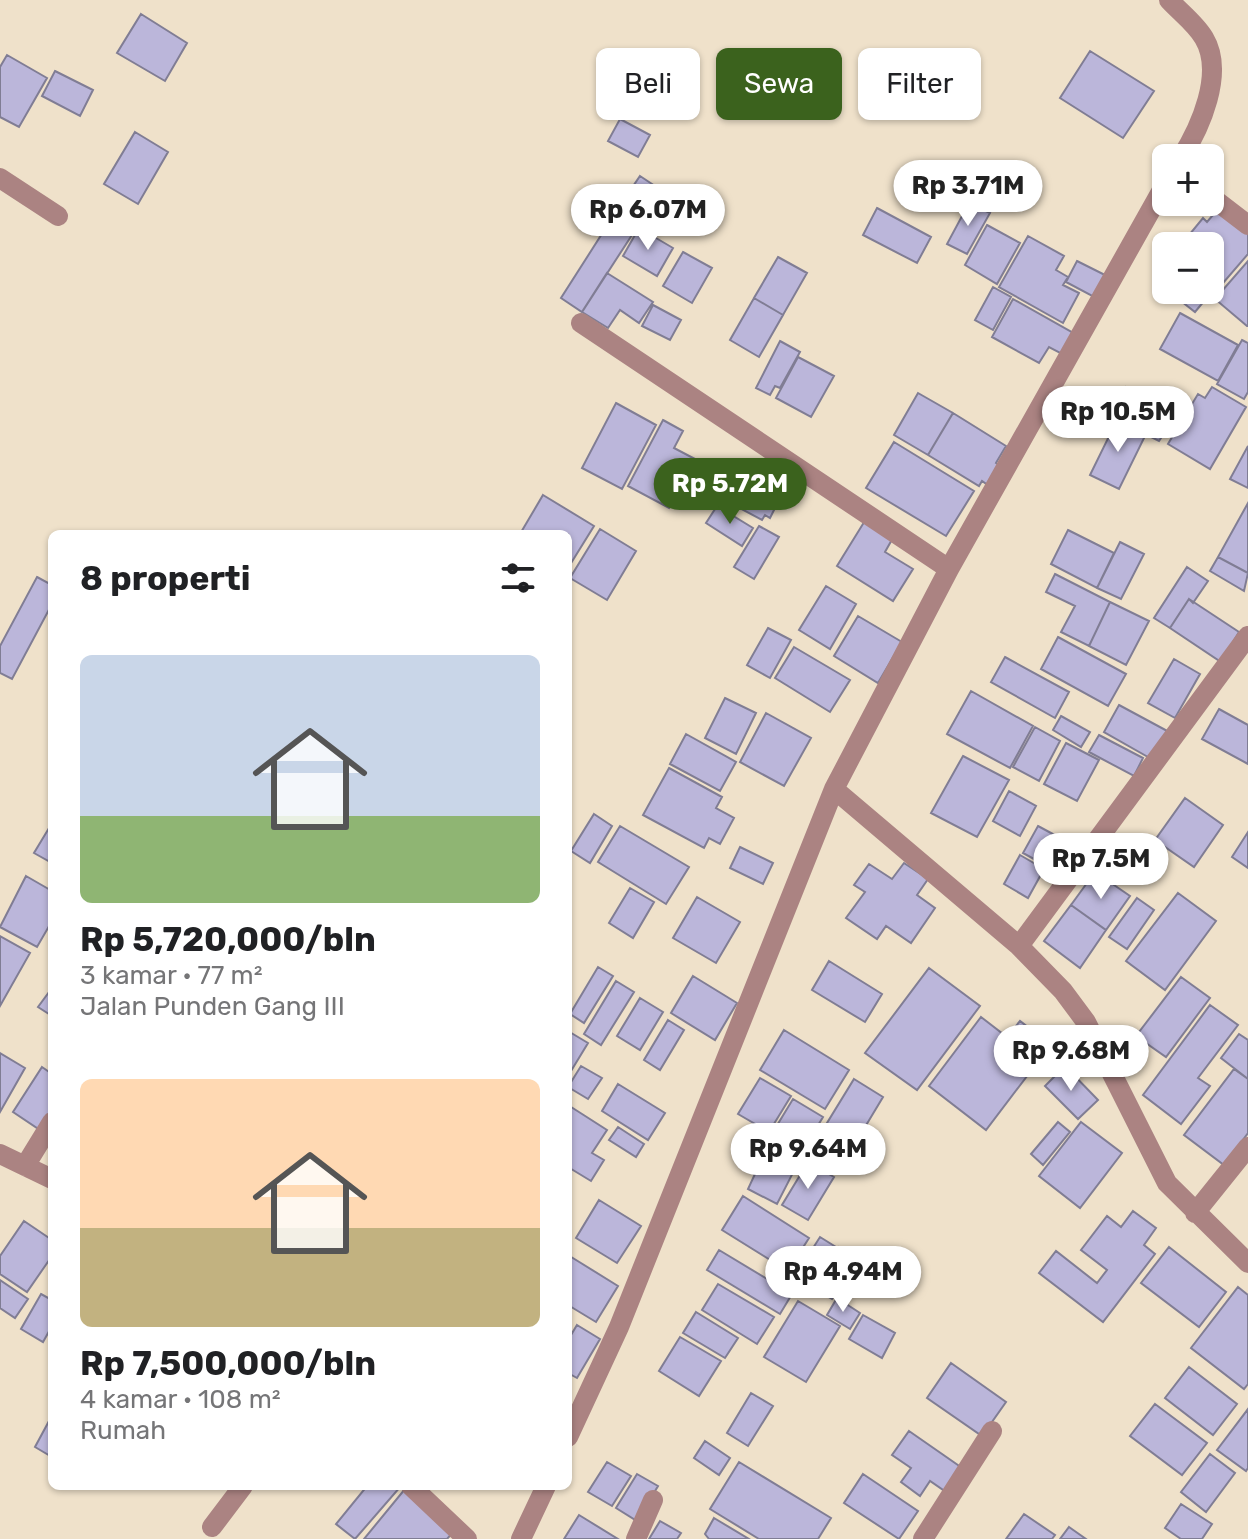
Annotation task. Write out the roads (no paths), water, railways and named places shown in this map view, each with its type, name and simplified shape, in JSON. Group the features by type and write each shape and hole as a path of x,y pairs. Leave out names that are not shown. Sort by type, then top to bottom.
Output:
{"street":[{"path":"1169,0 1204,38 1211,63 1208,95 1190,144"},
{"path":"0,178 58,216"},
{"path":"1224,207 1248,225"},
{"path":"572,1428 619,1327 834,789 949,569 1152,208"},
{"path":"581,323 949,569"},
{"path":"1019,946 1248,636"},
{"path":"834,789 1019,946 1063,991 1086,1022 1167,1183 1248,1263"},
{"path":"25,1166 48,1129"},
{"path":"1195,1213 1248,1147"},
{"path":"0,1154 48,1177"},
{"path":"923,1539 992,1431"},
{"path":"212,1527 240,1490"},
{"path":"415,1490 467,1539"},
{"path":"521,1539 544,1490"},
{"path":"636,1539 653,1500"}]}
